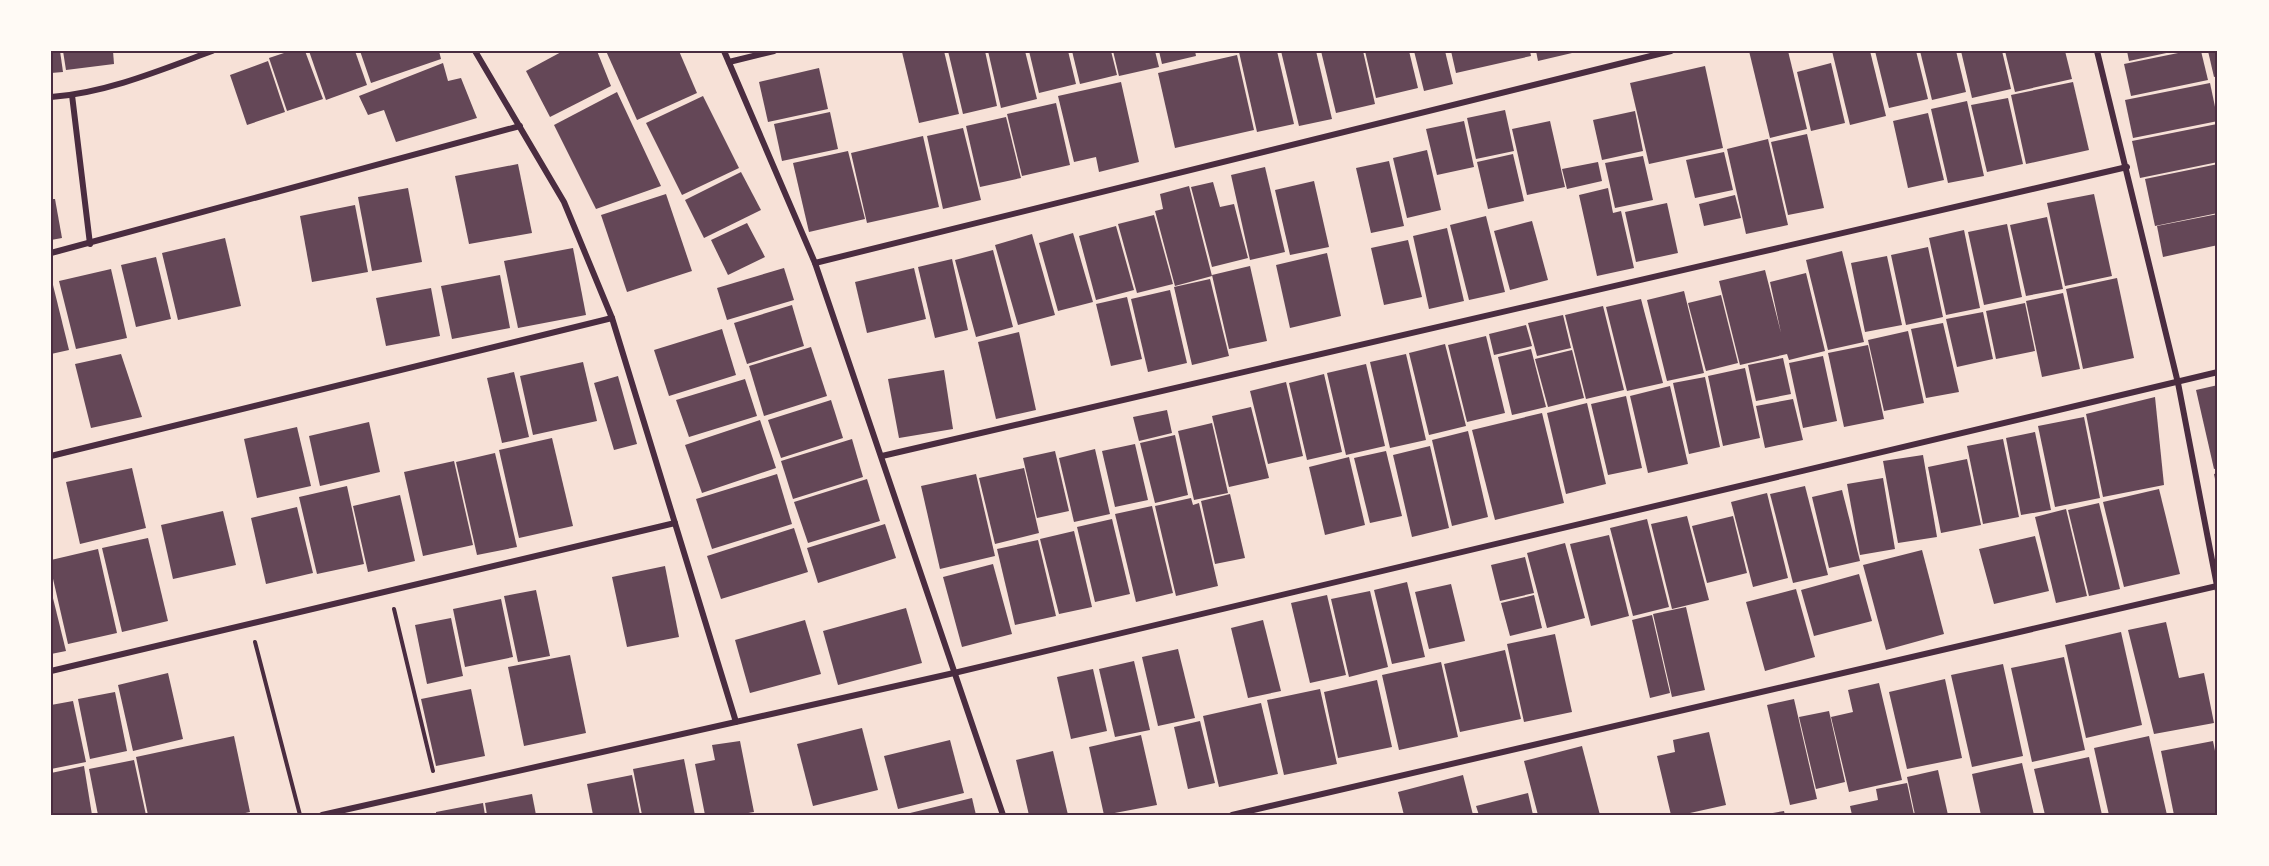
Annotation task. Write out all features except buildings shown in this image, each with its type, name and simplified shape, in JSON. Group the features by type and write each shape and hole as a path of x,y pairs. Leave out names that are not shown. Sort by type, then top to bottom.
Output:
{"street":[{"path":"51,97 72,95 155,72 212,51"},
{"path":"475,51 564,202 612,318 736,722"},
{"path":"724,51 814,263 1004,815"},
{"path":"729,62 774,51"},
{"path":"814,263 1671,51"},
{"path":"1232,815 2217,588 2178,383 2097,51"},
{"path":"72,95 90,244"},
{"path":"51,253 520,126"},
{"path":"882,456 2127,167"},
{"path":"51,456 612,318"},
{"path":"322,815 954,673 2218,372"},
{"path":"51,671 675,523"}],"path":[{"path":"390,591 437,789"},
{"path":"250,624 300,815"}]}
